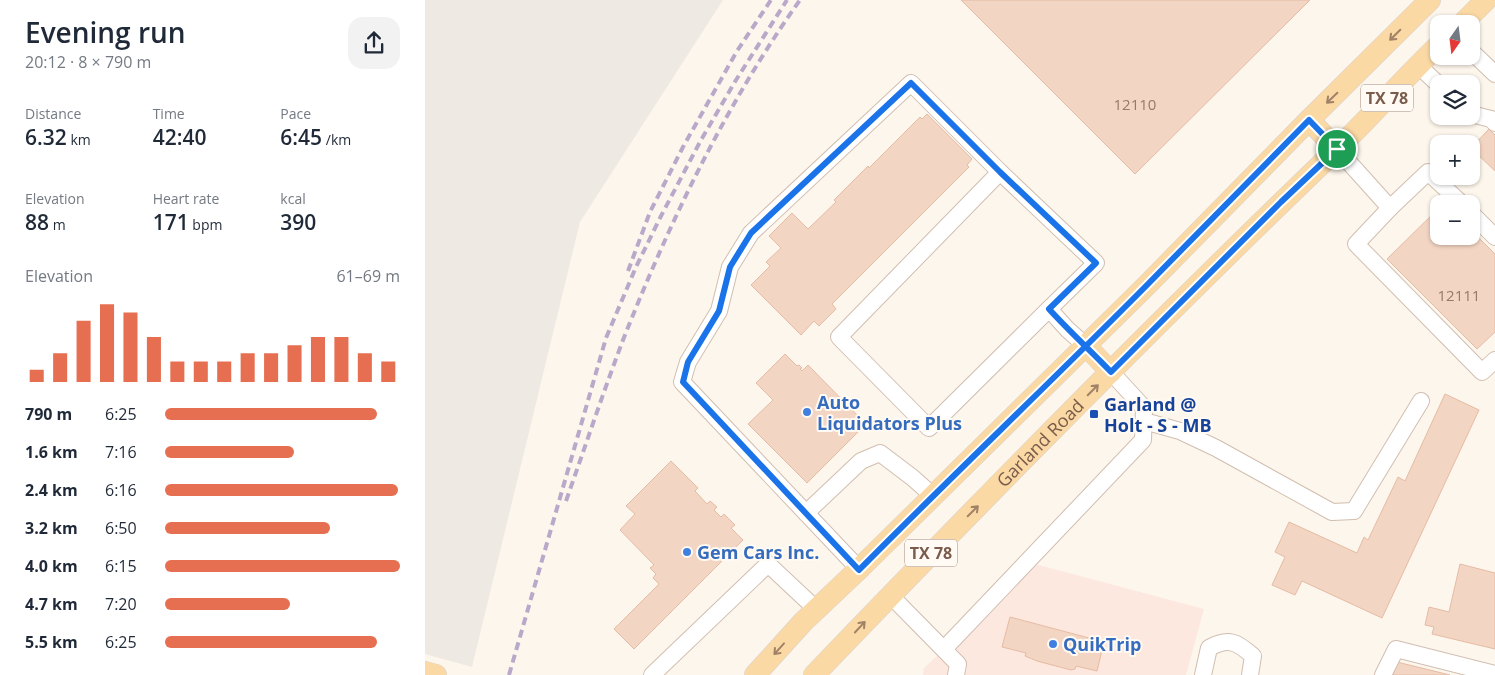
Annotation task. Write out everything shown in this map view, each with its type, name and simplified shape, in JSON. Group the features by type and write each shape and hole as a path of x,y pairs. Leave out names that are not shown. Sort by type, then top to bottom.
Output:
{"main road":[{"name":"TX 78","path":"755,675 816,609 859,570 1086,346 1430,0"},
{"path":"1471,15 1486,0"},
{"name":"Garland Road","path":"814,675 1111,372 1430,55"},
{"path":"1309,120 1337,149"},
{"path":"1086,346 1111,372"},
{"path":"830,675 841,647"},
{"path":"425,672 436,675"}],"lane":[{"path":"1480,60 1495,74"},
{"path":"1419,66 1430,76"},
{"path":"859,570 683,382 688,362 719,311 730,267 751,233 911,83 1000,172 1096,263 929,428 839,336 1000,172"},
{"path":"1480,116 1491,119 1495,123"},
{"path":"1337,149 1390,208"},
{"path":"1452,195 1428,172 1356,244 1482,372 1495,360"},
{"path":"1480,222 1495,237"},
{"path":"1049,309 1086,346"},
{"path":"944,649 1143,440 1144,408 1111,372"},
{"path":"1144,421 1179,431 1216,448 1332,512 1354,511 1421,401"},
{"path":"806,513 861,461 880,453 933,496"},
{"path":"652,675 768,564 816,609"},
{"path":"891,595 958,664 956,675"},
{"path":"1203,675 1209,648 1222,641 1241,645 1253,656 1251,675"},
{"path":"1383,675 1396,649 1495,674"}],"shaded area":[{"path":"425,0 723,0 580,222 472,667 425,654"},
{"path":"1035,564 1204,609 1186,675 923,675 924,668"}],"building":[{"path":"961,0 1310,0 1135,174"},
{"path":"927,114 972,159 967,165 969,167 832,304 836,309 819,326 814,321 801,335 751,285 770,266 766,262 781,248 769,236 792,213 808,229 836,202 834,200 868,166 869,168 920,117 922,119"},
{"path":"1489,129 1495,135 1495,171 1480,157 1480,138"},
{"path":"1430,217 1430,245 1480,245 1480,239 1495,254 1495,332 1477,349 1387,259"},
{"name":"Auto Liquidators Plus","path":"785,354 797,366 799,365 802,368 800,369 802,371 808,365 866,424 807,483 748,424 773,400 756,383"},
{"path":"1445,394 1479,410 1382,618 1302,581 1295,595 1272,585 1285,557 1275,552 1289,522 1357,553 1364,537 1368,540 1398,477 1405,481"},
{"name":"Gem Cars Inc.","path":"671,461 698,488 695,491 707,504 710,501 717,507 714,510 721,517 724,514 735,525 731,528 743,540 634,649 614,629 659,584 653,578 656,574 650,568 654,565 620,530 635,514 626,506"},
{"path":"1460,564 1495,573 1495,649 1432,634 1434,627 1425,625 1429,607 1449,612"},
{"name":"QuikTrip","path":"1010,617 1104,642 1097,671 1076,666 1075,669 1071,670 1037,661 1025,656 1026,653 1002,647"},
{"path":"1397,662 1450,675 1393,675"}],"railway":[{"path":"628,271 650,212 683,147 737,51 771,0"},
{"path":"509,675 606,338 636,267 701,140 736,80 787,0"},
{"path":"566,501 623,340 680,208 701,164 748,80 800,0"}],"place":[{"name":"Auto Liquidators Plus","path":"807,412"},
{"name":"Garland @ Holt - S - MB","path":"1094,414"},
{"name":"Gem Cars Inc.","path":"687,552"},
{"name":"QuikTrip","path":"1053,644"}],"route":[{"path":"1337,149 1281,202 1111,372 1086,346 1067,329 1049,309 1096,263 1000,172 911,83 751,233 730,267 719,311 688,362 683,382 859,570 1086,346 1309,120 1337,149"}]}
